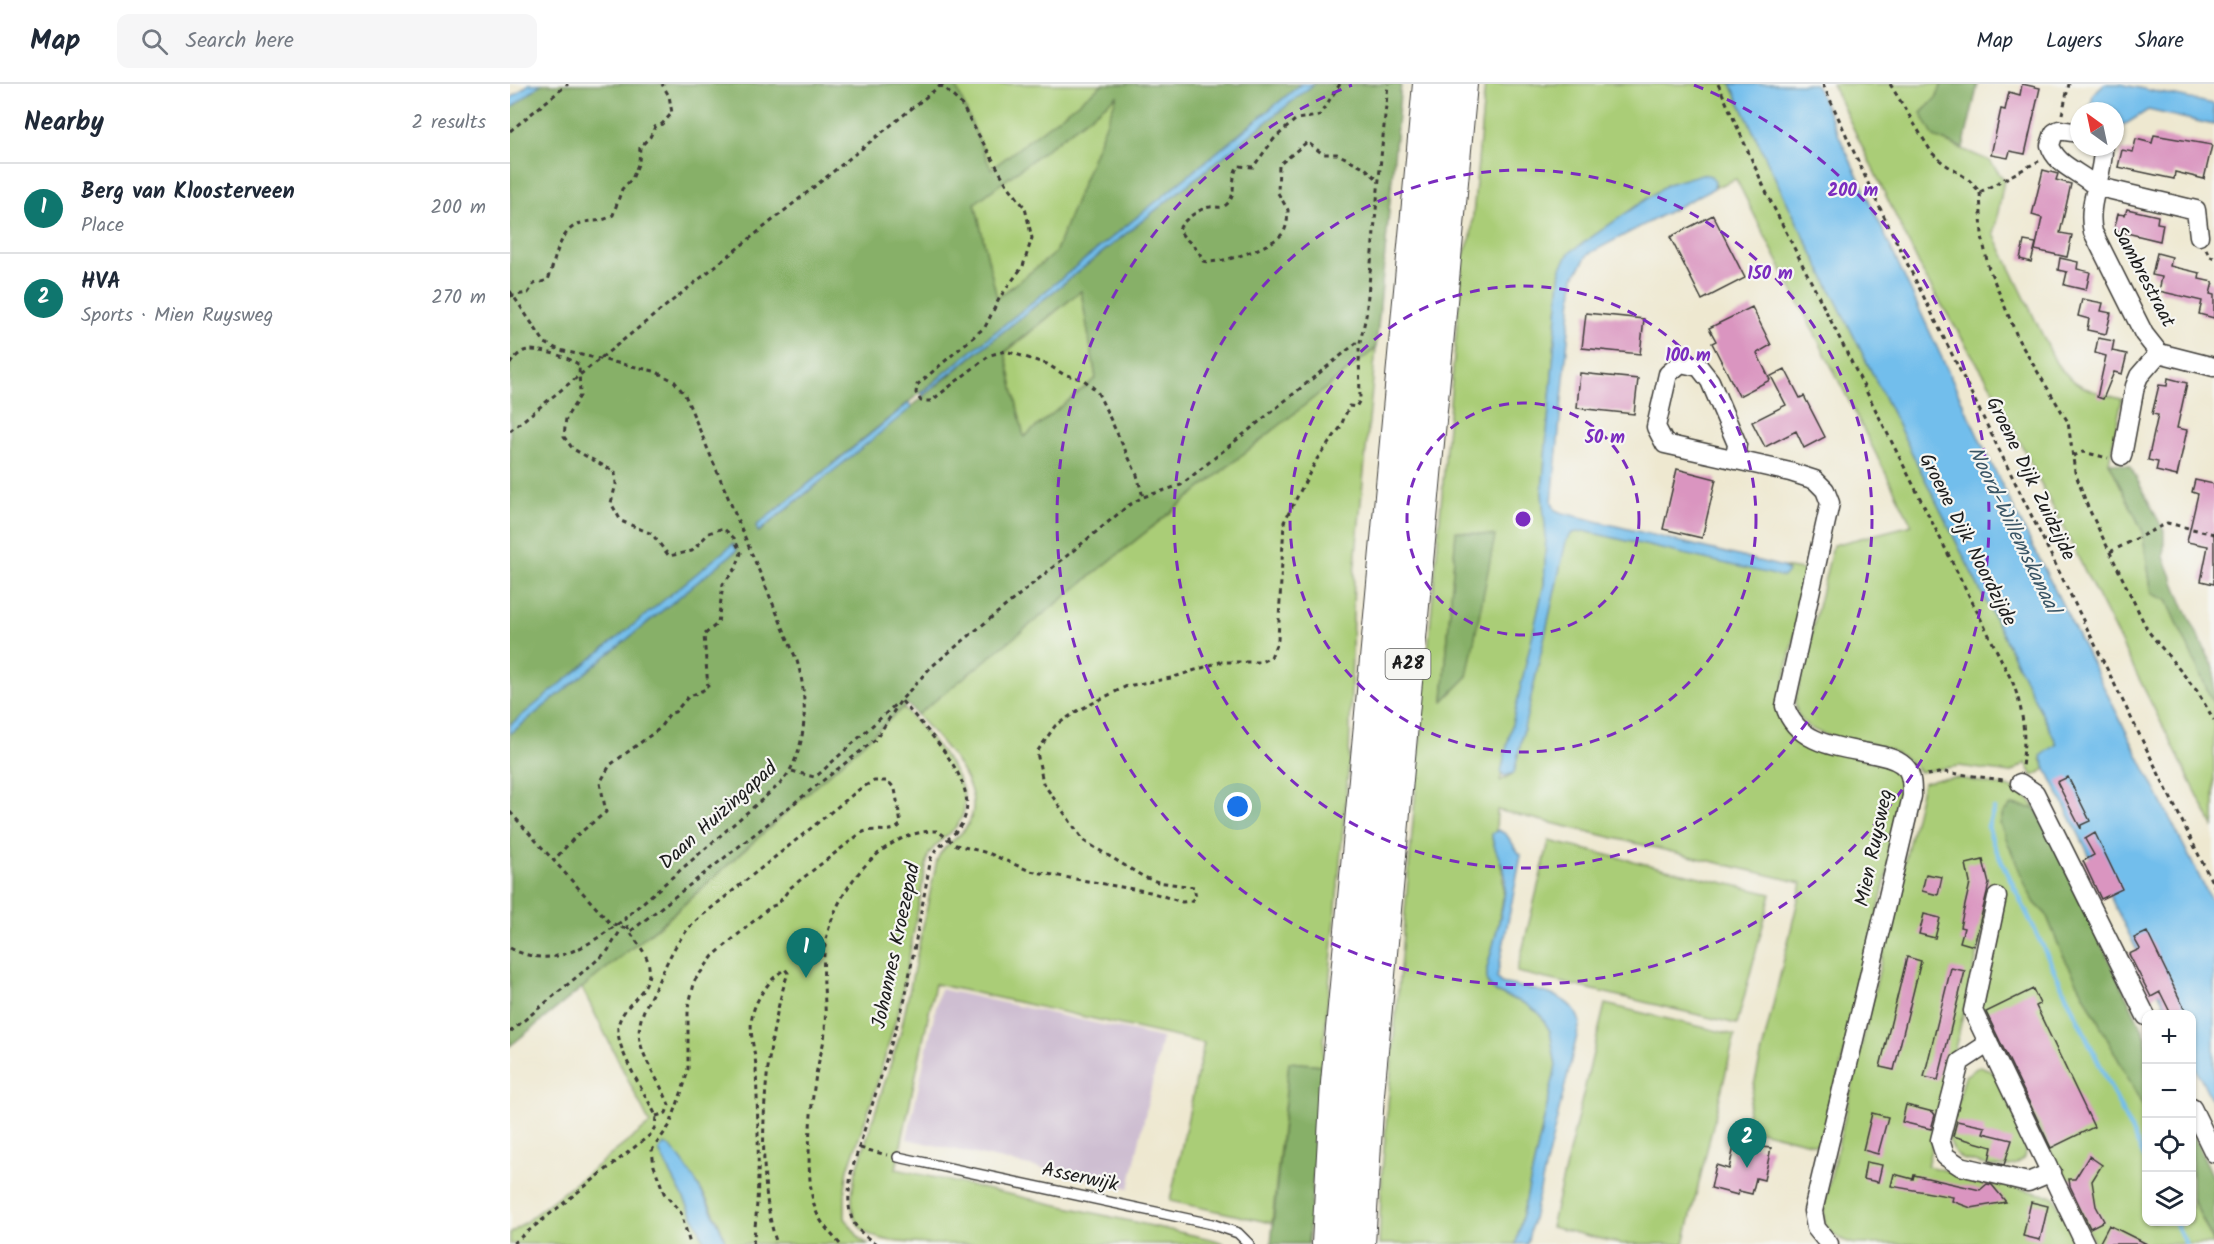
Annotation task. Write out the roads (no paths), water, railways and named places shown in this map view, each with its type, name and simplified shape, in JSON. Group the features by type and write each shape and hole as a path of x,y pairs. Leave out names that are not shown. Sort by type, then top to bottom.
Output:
{"highway":[{"name":"A28","path":"1328,1244 1337,1083 1429,84"},
{"name":"A28","path":"1359,1244 1370,1082 1461,84"}],"street":[{"name":"Sambrestraat","path":"2070,132 2059,130 2051,138 2052,153 2057,159 2086,177 2095,186 2196,210 2199,236"},
{"name":"Sambrestraat","path":"2101,156 2090,210 2093,232 2144,334 2159,353 2214,367"},
{"name":"Sambrestraat","path":"2122,456 2135,386 2139,376 2159,353"},
{"name":"Mien Ruysweg","path":"1735,460 1737,444 1710,381 1699,367 1681,363 1668,374 1656,428 1665,444 1815,480 1825,490 1830,503 1785,706 1789,719 1810,739 1892,758 1907,769 1912,782 1912,796 1813,1211 1816,1228 1829,1244"},
{"path":"2020,783 2035,793 2040,802 2143,1010"},
{"path":"1997,897 1972,1006 2085,1244"},
{"path":"1989,1043 1960,1062 1941,1140 1946,1156 1960,1166 2028,1182 2052,1172"},
{"path":"2196,1115 2214,1153"}],"lane":[{"name":"Asserwijk","path":"898,1157 1212,1224 1238,1233 1249,1244"}],"water":[{"path":"529,84 541,84 510,109 510,99"},
{"path":"1301,84 1314,84 922,396 922,393 946,372"},
{"name":"Noord-Willemskanaal","path":"1731,84 1815,84 1985,451 2214,906 2214,1105 2196,1068 2196,1010 2167,1010 2046,769 2041,756 2057,744 1779,186"},
{"path":"2104,84 2120,84 2214,104 2214,125 2148,110 2124,125 2124,102 2092,102 2093,94"},
{"path":"1702,174 1711,176 1715,182 1714,188 1588,254 1574,277 1552,502 1555,510 1563,513 1783,567 1788,571 1783,577 1584,531 1572,533 1566,541 1514,773 1504,776 1501,772 1544,585 1546,536 1542,493 1561,268 1569,253 1668,184"},
{"path":"909,403 911,408 758,532 756,526"},
{"path":"733,544 737,550 510,734 510,725"},
{"path":"1498,830 1506,834 1521,856 1497,977 1501,983 1548,993 1559,998 1576,1012 1580,1023 1527,1244 1516,1244 1556,1066 1550,1031 1540,1014 1524,1003 1495,992 1487,983 1487,969 1502,909 1505,886 1504,870 1492,839 1492,834"},
{"path":"664,1144 681,1159 690,1173 709,1205 726,1244 705,1244 698,1225 659,1151"}],"waterway":[{"path":"1994,809 1988,826 1993,843 2142,1153"},
{"path":"2177,1226 2186,1244"}],"place":[{"name":"Berg van Kloosterveen","path":"806,978"},
{"name":"HVA","path":"1747,1168"}]}
